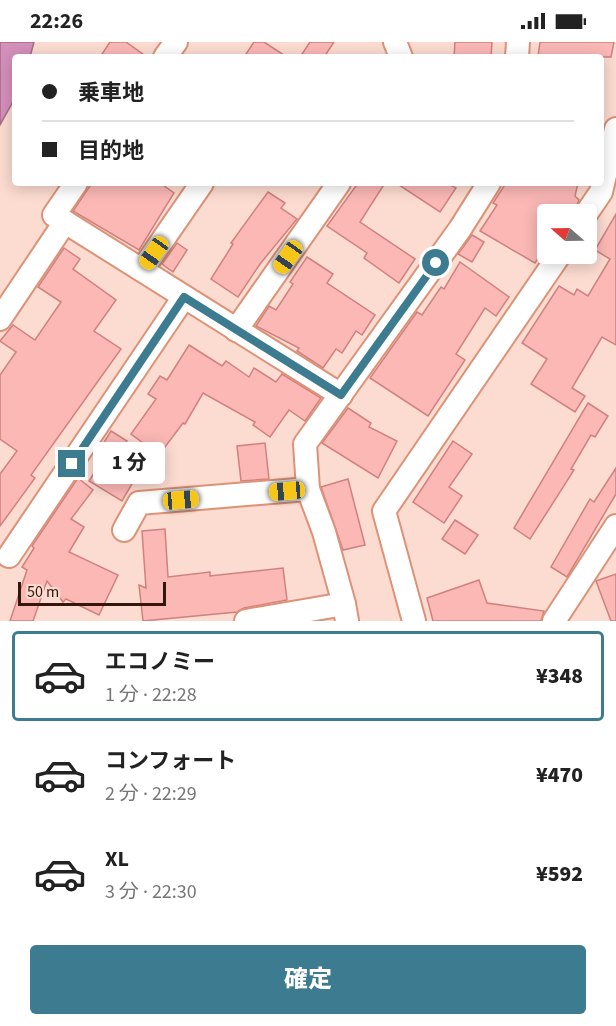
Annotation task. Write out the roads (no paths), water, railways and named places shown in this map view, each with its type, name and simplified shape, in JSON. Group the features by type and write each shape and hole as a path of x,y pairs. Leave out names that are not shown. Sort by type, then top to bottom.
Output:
{"street":[{"path":"604,183 616,129"},
{"path":"74,186 54,215 341,395"},
{"path":"142,270 200,186"},
{"path":"236,330 337,186"},
{"path":"246,621 346,612 308,489 305,444 460,229 487,186"},
{"path":"593,204 603,186"},
{"path":"0,319 65,222"},
{"path":"414,621 384,511 553,264"},
{"path":"9,556 184,297"},
{"path":"124,530 139,504 308,489"},
{"path":"554,621 616,526"}]}
